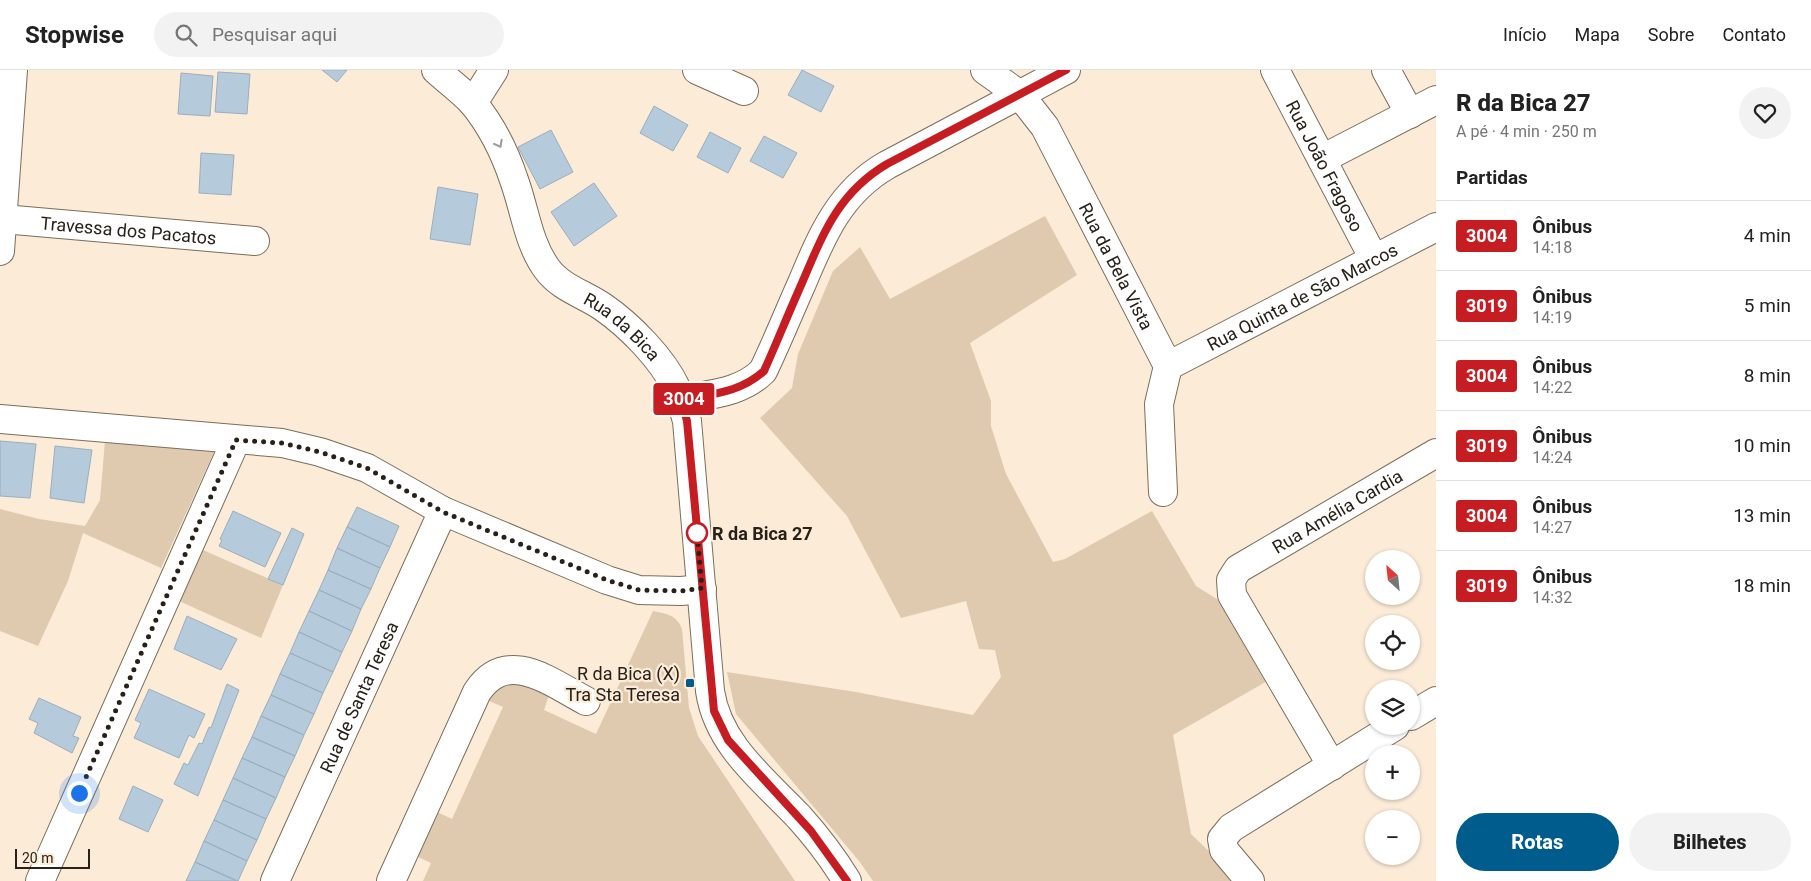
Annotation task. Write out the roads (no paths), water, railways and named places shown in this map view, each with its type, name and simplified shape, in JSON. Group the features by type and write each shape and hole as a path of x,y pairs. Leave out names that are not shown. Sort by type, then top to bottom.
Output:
{"street":[{"path":"0,251 13,70"},
{"name":"Rua da Bica","path":"436,70 473,103 490,129 506,159 531,240 540,258 558,281 603,307 641,340 666,373 681,400 687,421 712,699 723,732 736,751 811,831 847,881"},
{"path":"473,103 494,70"},
{"path":"697,70 744,91"},
{"name":"Rua da Bela Vista","path":"985,70 1020,95 1046,127 1168,366"},
{"path":"681,400 731,391 747,385 764,371 824,232 850,193 863,180 887,164 1066,70"},
{"name":"Rua João Fragoso","path":"1275,70 1374,259"},
{"path":"1386,70 1410,114"},
{"path":"1322,159 1436,100"},
{"name":"Travessa dos Pacatos","path":"3,219 256,241"},
{"name":"Rua Quinta de São Marcos","path":"1168,366 1436,227"},
{"path":"1163,492 1158,404 1168,366"},
{"path":"0,419 282,443 320,452 367,468 443,512 607,580 639,590 681,591 702,588"},
{"path":"40,881 236,440"},
{"name":"Rua Amélia Cardia","path":"1332,766 1232,595 1231,580 1238,570 1436,453"},
{"name":"Rua de Santa Teresa","path":"275,881 443,512"},
{"path":"391,881 477,692 485,681 495,674 514,668 528,671 586,701"},
{"path":"1420,711 1436,701"},
{"path":"1250,881 1224,850 1222,839 1231,828 1381,735"}],"place":[{"name":"R da Bica 27","path":"697,533"},
{"name":"R da Bica (X) Tra Sta Teresa","path":"690,683"}]}
